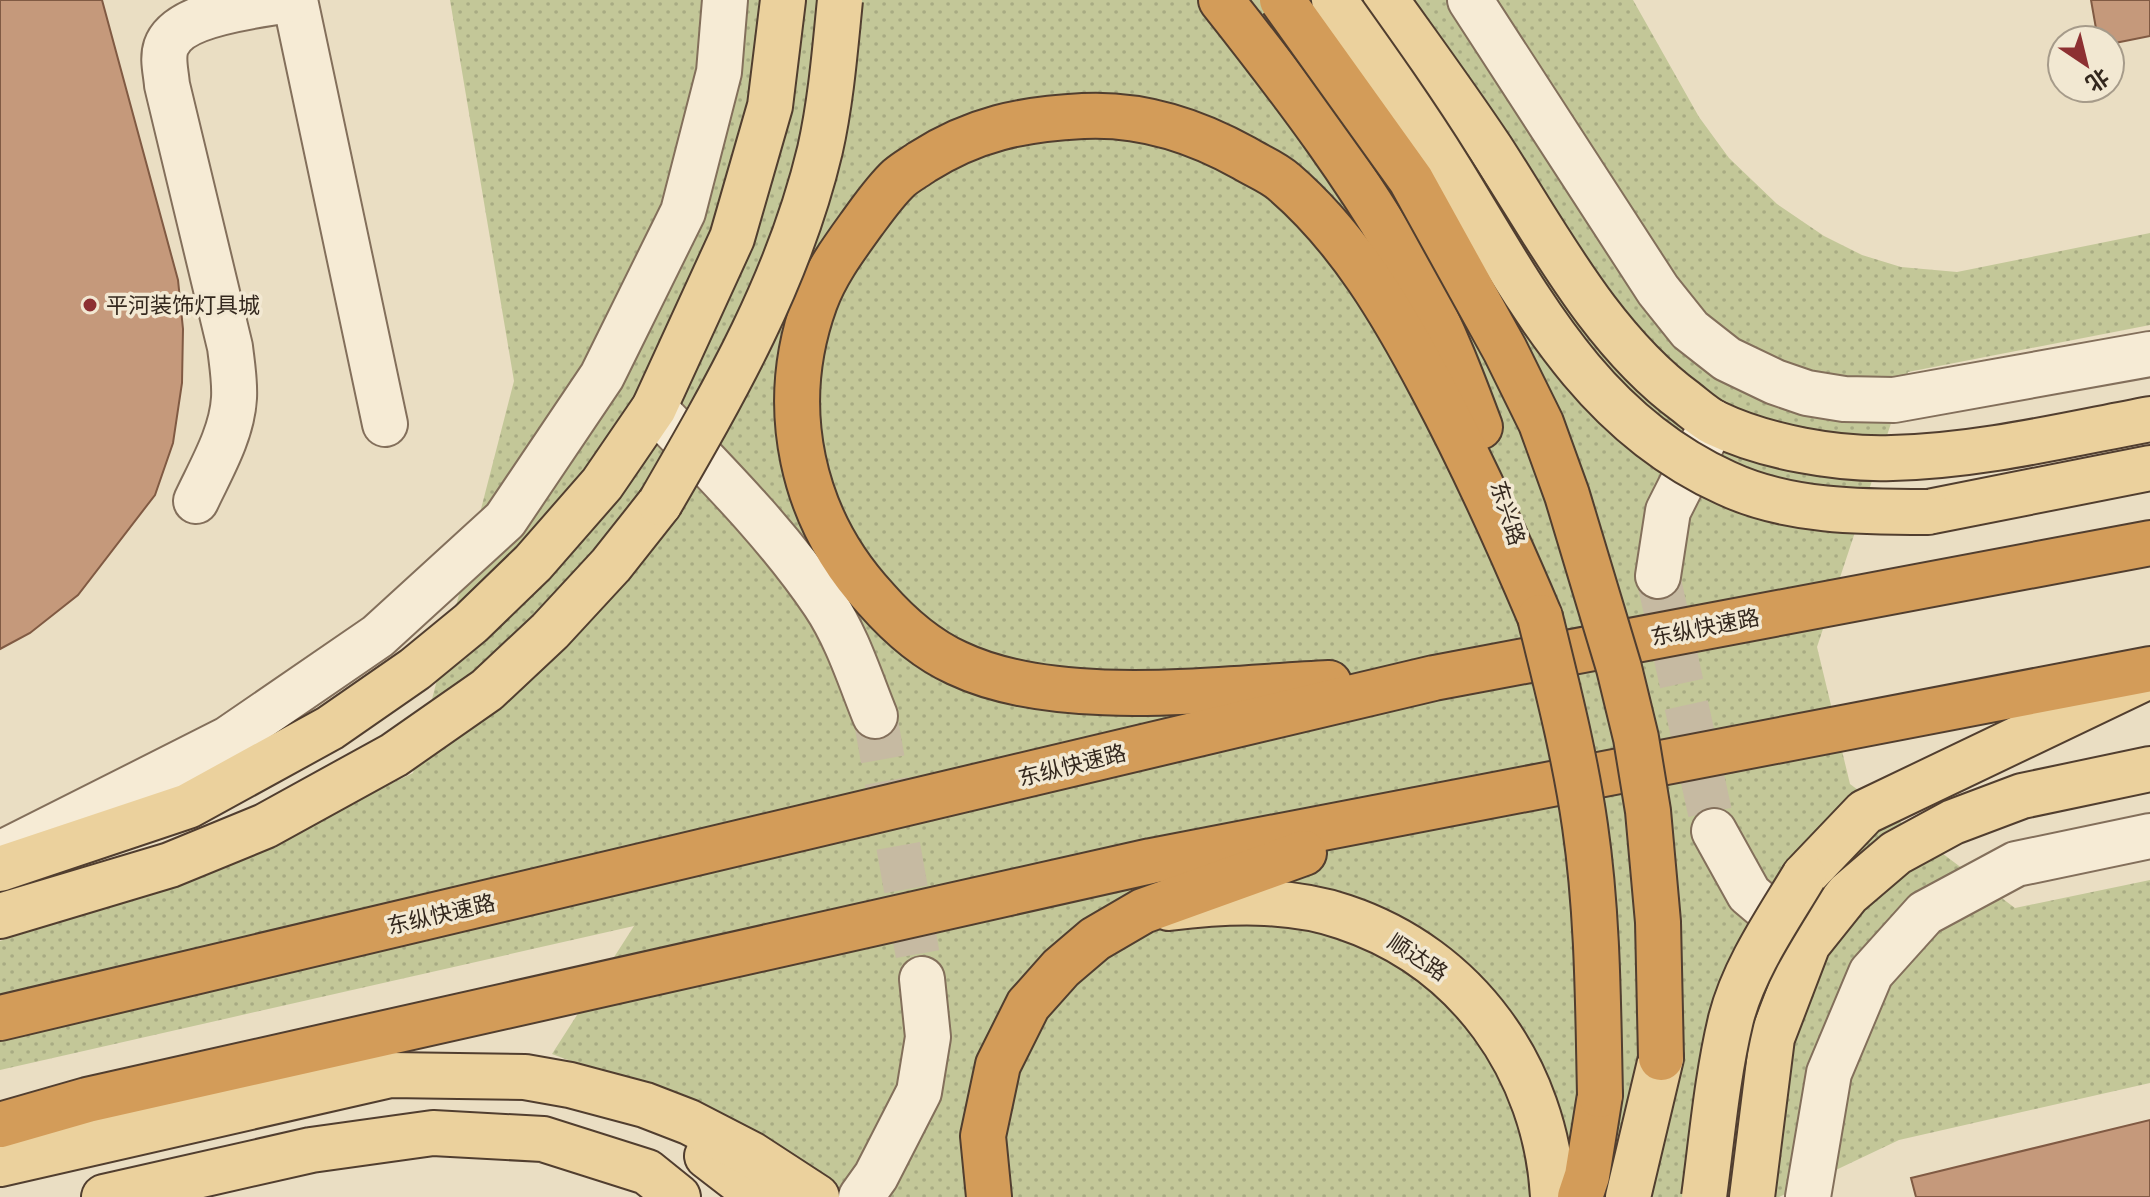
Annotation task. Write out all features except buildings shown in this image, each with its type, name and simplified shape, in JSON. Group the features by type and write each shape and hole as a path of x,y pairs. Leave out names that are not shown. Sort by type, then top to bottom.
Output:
{"highway":[{"name":"东兴路","path":"1221,0 1338,156 1420,287 1453,356 1482,432 1540,617 1565,720 1585,827 1596,945 1600,1095 1587,1176 1580,1197"},
{"path":"1282,0 1340,77 1418,193 1505,350 1541,423 1567,495 1619,668 1636,738 1648,811 1658,922 1661,1058"},
{"path":"1434,678 1112,692 1063,690 1006,680 956,663 919,639 884,609 852,573 827,534 809,488 800,449 797,408 803,347 816,301 838,256 900,176 945,148 995,127 1042,118 1095,115 1145,120 1208,138 1281,180 1322,221 1368,277 1398,322 1489,495 1540,617"},
{"name":"东纵快速路","path":"0,1018 1434,678 2150,543"},
{"path":"0,1125 87,1100 1135,865 2150,669"},
{"path":"989,1197 983,1136 998,1065 1028,1005 1061,968 1095,939 1143,911 1440,804"}],"main road":[{"path":"0,869 188,806 330,728 415,669 471,623 533,563 602,484 654,408 732,238 770,106 783,0"},
{"path":"0,916 170,865 265,826 394,755 487,690 550,631 611,565 660,503 762,317 797,229 820,150 832,81 840,0"},
{"path":"1334,0 1415,114 1556,341 1627,420 1671,454 1742,489 1786,502 1855,512 1928,512 2150,468"},
{"path":"1386,0 1486,143 1605,323 1666,388 1713,422 1752,437 1812,452 1891,459 1952,455 2150,419"},
{"path":"1704,1197 1720,1078 1732,1017 1758,953 1804,876 1865,812 2150,676"},
{"path":"1752,1197 1772,1038 1808,944 1848,894 1896,853 1953,822 2022,796 2150,769"},
{"name":"顺达路","path":"1143,911 1197,904 1293,905 1344,916 1425,959 1462,986 1495,1028 1515,1062 1533,1098 1546,1144 1553,1197"},
{"path":"1628,1197 1661,1058"},
{"path":"1653,1197 1661,1058"},
{"path":"0,1164 390,1075 525,1077 570,1085 645,1105 689,1122 751,1154 817,1197"},
{"path":"570,1085 669,1132 720,1165 760,1197"},
{"path":"104,1197 311,1150 433,1133 543,1139 647,1172 678,1197"}],"street":[{"path":"196,501 230,422 234,376 230,347 167,85 165,52 167,44 178,31 198,18 288,0"},
{"path":"295,0 385,424"},
{"path":"0,854 228,739 378,636 505,520 602,376 683,212 719,72 725,0"},
{"path":"1470,0 1658,290 1690,330 1727,359 1807,393 1844,399 1894,400 2150,354"},
{"path":"654,408 752,512 825,604 875,716"},
{"path":"1658,576 1668,511 1713,422"},
{"path":"1714,831 1749,894 1808,944"},
{"path":"1808,1197 1829,1073 1871,973 1925,913 2016,864 2150,836"},
{"path":"861,1197 876,1176 919,1092 928,1037 922,979"}],"green space":[{"path":"450,0 1633,0 1699,117 1729,158 1777,204 1824,236 1862,255 1901,267 1957,272 2150,233 2150,325 1908,372 1817,647 1850,784 2015,908 2150,880 2150,1083 1899,1140 1779,1197 854,1197 720,1117 552,1054 634,926 0,1070 0,941 194,879 413,773 514,381"}],"tunnel":[{"path":"1658,576 1714,831"},
{"path":"875,716 922,979"}],"place":[{"name":"平河装饰灯具城","path":"90,305"}]}
